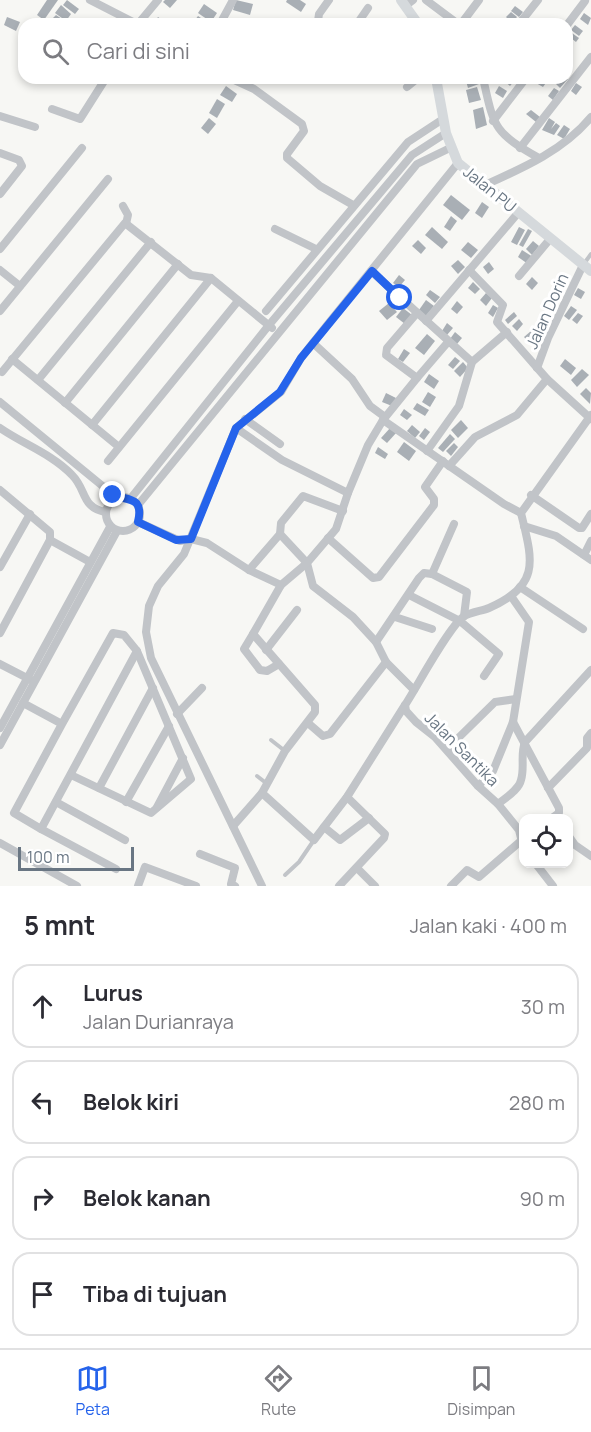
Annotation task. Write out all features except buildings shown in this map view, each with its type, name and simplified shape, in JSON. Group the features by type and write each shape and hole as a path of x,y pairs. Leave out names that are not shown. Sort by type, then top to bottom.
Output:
{"street":[{"path":"90,0 125,18"},
{"path":"142,18 158,0"},
{"path":"223,18 233,0"},
{"path":"318,18 318,14 329,0"},
{"path":"426,0 452,18"},
{"path":"465,18 479,0"},
{"path":"524,18 538,0"},
{"path":"406,2 415,18"},
{"path":"573,18 587,2"},
{"path":"361,18 368,8"},
{"path":"573,80 591,57"},
{"path":"52,110 80,119 102,84"},
{"path":"243,84 254,89 302,124 304,131 292,146 287,158 320,186 353,205"},
{"path":"407,87 411,84"},
{"name":"Jalan PU","path":"437,84 446,133 450,148 458,163 587,268"},
{"path":"484,84 493,121 501,132 520,148 538,158"},
{"path":"493,121 521,84"},
{"path":"520,148 570,84"},
{"path":"0,116 35,127"},
{"path":"485,185 564,143 591,117"},
{"path":"266,311 353,205 411,139 443,119"},
{"path":"131,498 269,325 412,155 446,133"},
{"path":"0,249 82,148"},
{"path":"138,505 417,164 450,148"},
{"path":"0,153 19,160 22,166 0,194"},
{"path":"262,886 151,658 146,625 153,596 184,554 236,428 280,392 313,343 458,163"},
{"path":"0,311 108,179"},
{"path":"123,206 128,213 126,224"},
{"path":"426,321 518,213"},
{"path":"2,372 122,224 126,224"},
{"path":"126,224 193,276 211,278 277,333"},
{"path":"275,229 316,249"},
{"path":"519,276 550,239"},
{"path":"38,380 151,242"},
{"path":"66,403 178,264"},
{"name":"Jalan Dorin","path":"537,368 548,338 587,268"},
{"path":"0,270 20,286"},
{"path":"462,618 490,608 511,596 527,577 531,560 521,513 531,495 568,451 590,417 547,379 496,320 504,310 503,305 469,270"},
{"path":"372,271 472,362"},
{"path":"92,425 211,278"},
{"path":"108,461 238,301"},
{"path":"417,313 386,353 417,378"},
{"path":"427,451 459,406 472,362 507,332"},
{"path":"279,664 267,671 260,670 244,649 281,585 307,563 336,528 368,445 384,419 448,342"},
{"path":"313,343 352,379 370,406 384,419 504,504 521,513"},
{"path":"12,359 119,447"},
{"path":"328,538 373,578 379,578 434,505 434,499 425,487 476,436 517,415 547,379"},
{"path":"0,402 116,497 131,498 138,505 140,513 138,522 133,528 114,529"},
{"path":"245,419 280,444"},
{"path":"0,428 65,468 74,477 89,505 93,509 105,512"},
{"path":"236,428 282,460 348,494"},
{"path":"0,502 2,491 50,532 50,540 0,633"},
{"path":"531,495 579,528 582,528 591,514"},
{"path":"249,570 280,534 281,523 303,496 343,511"},
{"path":"114,529 105,512 108,503 116,497"},
{"path":"0,567 30,514"},
{"path":"138,522 176,540 191,539 207,543 249,570 281,585"},
{"path":"432,574 454,524"},
{"path":"524,526 556,536 587,558 591,541"},
{"path":"0,745 24,703 31,680 90,562 114,529"},
{"path":"0,728 31,680 114,529"},
{"path":"280,534 307,563 314,586 353,617 376,642 386,662 414,690"},
{"path":"50,540 90,562"},
{"path":"376,642 424,573 432,574 467,592 462,618"},
{"path":"520,587 583,629"},
{"path":"409,595 462,618 499,654 484,676"},
{"path":"478,786 494,771 513,723 529,622 511,596"},
{"path":"266,650 297,610"},
{"path":"395,617 432,629"},
{"name":"Jalan Santika","path":"462,618 414,690 405,705 406,711 447,749 519,830"},
{"path":"71,774 148,813 155,812 191,779 137,651 124,635 113,633 14,813 116,869"},
{"path":"233,826 262,794 285,751 315,712 315,705 253,634"},
{"path":"41,829 137,651"},
{"path":"308,723 323,736 330,734 386,662"},
{"path":"0,664 31,680"},
{"path":"498,804 518,786 522,779 522,752 525,742 591,670"},
{"path":"99,788 153,688"},
{"path":"177,714 202,688"},
{"path":"447,749 495,702 516,699"},
{"path":"24,703 62,724"},
{"path":"262,794 314,840 347,796 405,705"},
{"path":"513,723 525,742 532,762 559,808 558,814"},
{"path":"126,802 169,726"},
{"path":"548,788 587,748 587,738 591,733"},
{"path":"155,812 183,758"},
{"path":"339,886 384,838 384,831 347,796"},
{"path":"56,802 125,840"},
{"path":"324,827 340,840 369,818"},
{"path":"573,841 591,856"},
{"path":"0,843 77,886"},
{"path":"451,886 467,870 479,877 519,843"},
{"path":"200,854 235,868 232,885"},
{"path":"138,886 145,867 196,886"},
{"path":"357,868 375,886"},
{"path":"539,868 553,886"}],"lane":[{"path":"587,268 591,254"},
{"path":"271,740 285,751"},
{"path":"257,776 266,784"},
{"path":"285,875 299,862 314,840"}],"route":[{"path":"113,495 131,498 138,505 140,513 138,522 176,540 183,542 191,539 236,428 275,398 301,358 372,271 400,298"}]}
